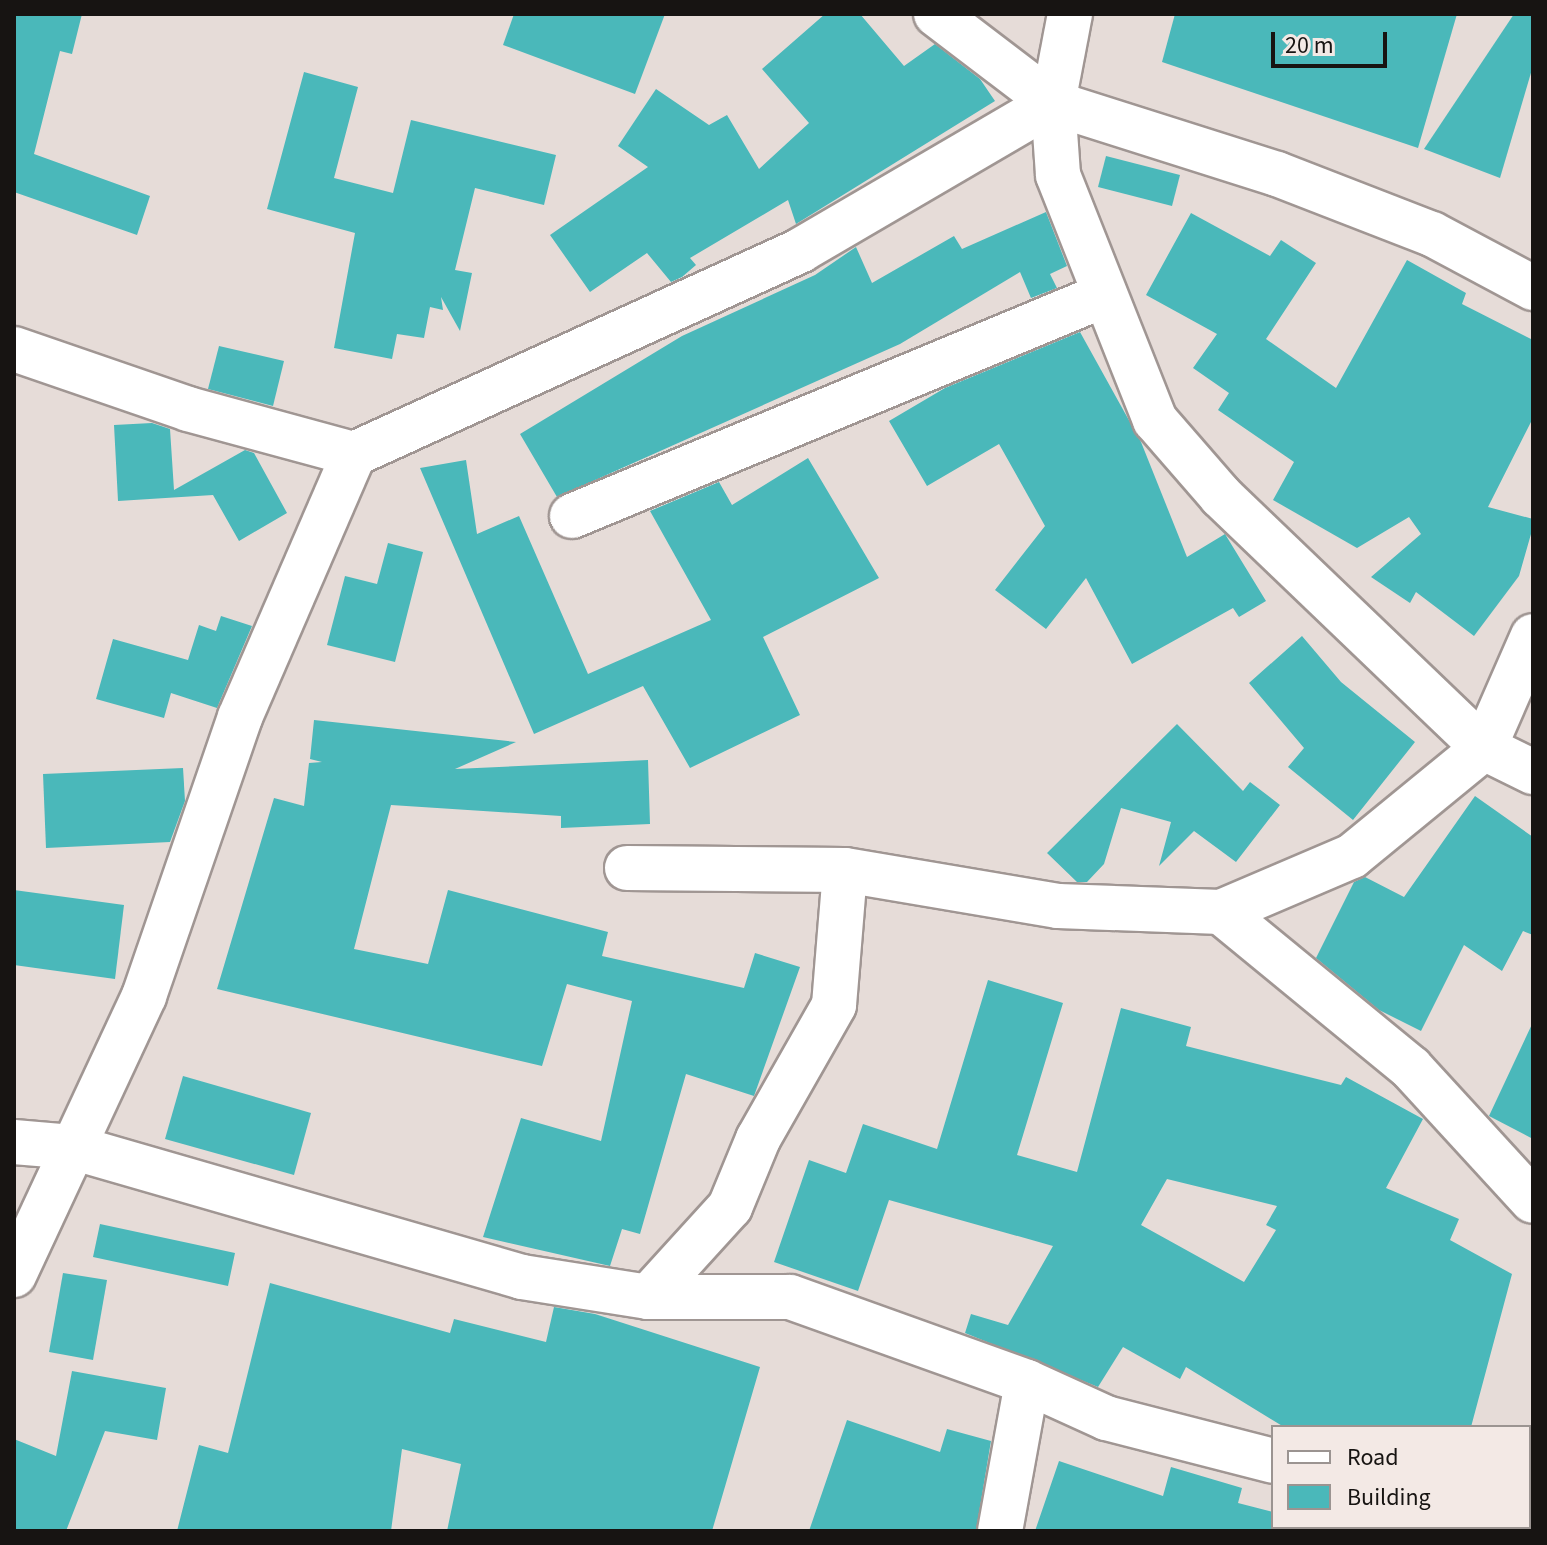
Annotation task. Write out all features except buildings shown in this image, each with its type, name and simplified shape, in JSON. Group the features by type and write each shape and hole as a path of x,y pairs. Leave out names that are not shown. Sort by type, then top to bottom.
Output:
{"street":[{"path":"936,14 1053,103 1333,196 1432,234 1533,288"},
{"path":"1070,14 1053,103 1058,175 1102,296 1155,420 1221,496 1484,748 1533,772"},
{"path":"14,349 188,409 354,454 801,250 1053,103"},
{"path":"572,516 1102,296"},
{"path":"14,1275 144,996 240,717 354,454"},
{"path":"627,868 845,870 1058,906 1221,912 1352,856 1484,748 1533,636"},
{"path":"648,1297 730,1207 758,1139 834,1005 845,870"},
{"path":"1221,912 1411,1068 1533,1201"},
{"path":"14,1142 72,1147 522,1277 648,1297 790,1297 1027,1382 1106,1418 1271,1460"},
{"path":"1000,1531 1027,1382"}]}
